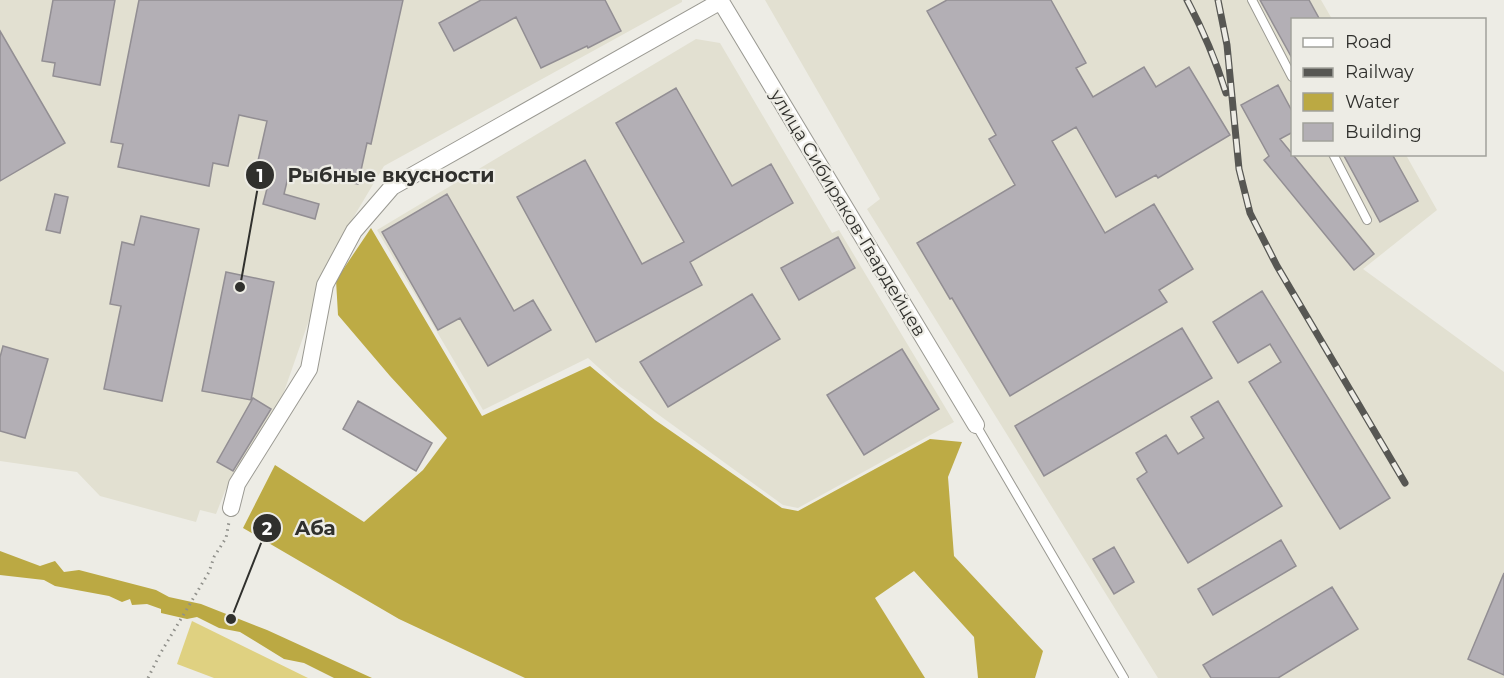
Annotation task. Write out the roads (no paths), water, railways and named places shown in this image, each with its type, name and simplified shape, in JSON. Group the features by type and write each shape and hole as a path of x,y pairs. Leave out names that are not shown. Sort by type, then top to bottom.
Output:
{"street":[{"name":"улица Сибиряков-Гвардейцев","path":"722,0 976,425"},
{"path":"231,508 237,484 309,369 325,285 354,231 392,187 722,0"}],"lane":[{"path":"1252,0 1291,73"},
{"path":"1334,156 1367,220"},
{"path":"976,425 1124,678"}],"water":[{"path":"0,551 40,566 55,561 64,572 79,570 156,590 169,597 201,604 267,630 372,678 334,678 304,663 284,659 240,632 219,628 197,617 187,619 161,613 161,609 147,604 132,605 130,599 122,602 109,596 55,586 44,580 0,575"}],"railway":[{"path":"1187,0 1209,46 1226,93"},
{"path":"1218,0 1227,45 1239,169 1250,213 1277,266 1405,483"}],"place":[{"name":"Рыбные вкусности","path":"240,287"},
{"name":"Аба","path":"231,619"}]}
